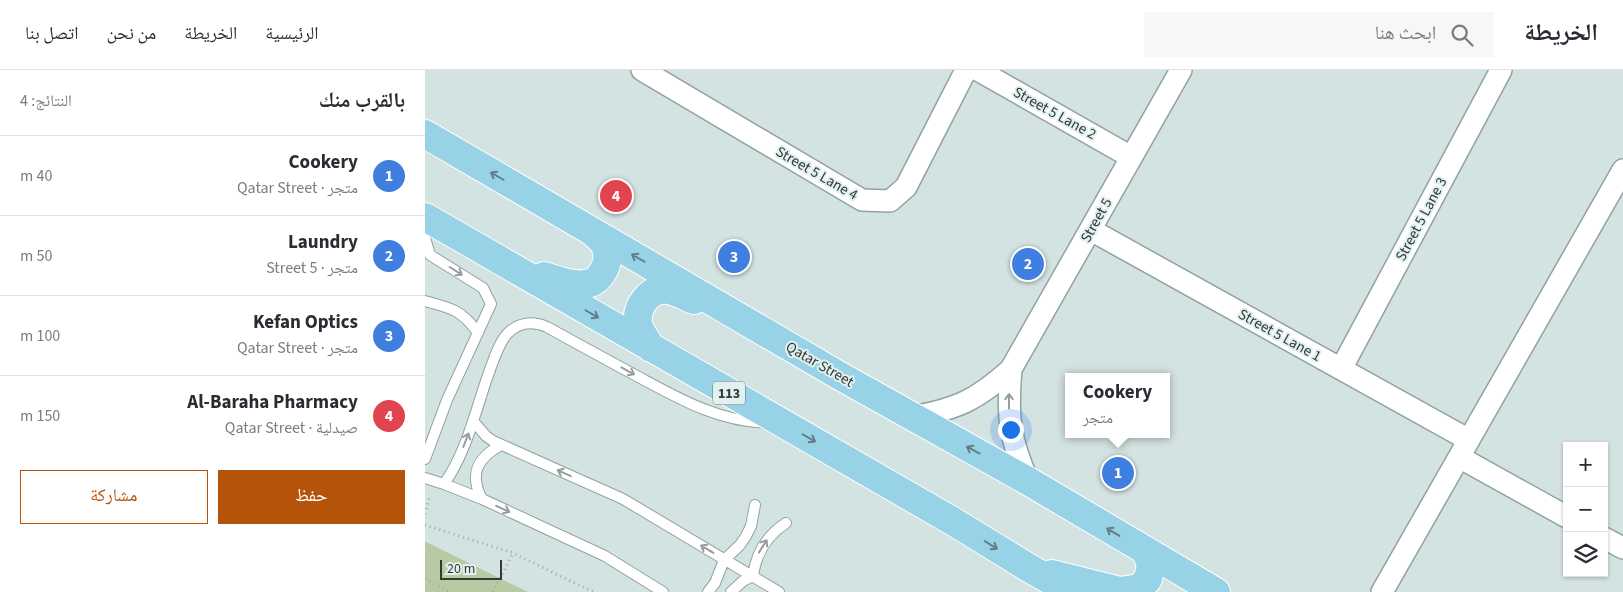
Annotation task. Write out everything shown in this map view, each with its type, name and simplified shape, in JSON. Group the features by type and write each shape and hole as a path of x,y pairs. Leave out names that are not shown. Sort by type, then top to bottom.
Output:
{"main road":[{"name":"Qatar Street","path":"425,134 912,417 1028,481 1216,592"},
{"name":"113","path":"425,217 954,522 1071,592"},
{"path":"505,263 572,284 587,284 600,276 607,264 606,248 594,233"},
{"path":"651,348 638,324 639,308 647,297 656,292 667,290 757,327"},
{"path":"1029,568 1120,591 1140,588 1148,579 1151,565 1146,552"}],"street":[{"name":"Street 5 Lane 4","path":"642,70 863,200 890,201 906,187 966,70"},
{"name":"Street 5 Lane 2","path":"978,70 1131,156"},
{"name":"Street 5","path":"912,417 940,412 966,402 991,388 1011,369 1181,70"},
{"name":"Street 5 Lane 3","path":"1341,369 1501,70"},
{"path":"1382,592 1623,170"},
{"name":"Street 5 Lane 1","path":"1091,230 1341,369 1563,514"},
{"name":"Street 5","path":"1011,369 1008,398 1010,427 1017,455 1028,481"},
{"path":"1608,540 1623,548"}],"lane":[{"path":"425,238 430,255 483,288 491,304 447,400 425,459"},
{"path":"425,301 451,308 464,315 479,333"},
{"path":"444,484 453,472 473,421 493,361 506,335 517,326 532,323 547,327 689,404 719,416 753,422 783,424"},
{"path":"473,421 486,436 501,445 623,500 779,592"},
{"path":"482,499 477,489 475,478 477,468 482,458 491,450 501,445"},
{"path":"425,478 482,499 605,556 663,592"},
{"path":"708,592 718,577 724,560 746,536 752,521 755,505"},
{"path":"753,576 756,561 763,546 777,529 786,523"},
{"path":"731,592 743,581 753,576"}],"path":[{"path":"425,525 513,553 593,592"},
{"path":"493,592 513,553"},
{"path":"425,579 450,592"}],"green space":[{"path":"426,542 528,592 425,592"}],"place":[{"name":"Al-Baraha Pharmacy","path":"616,196"},
{"name":"Kefan Optics","path":"734,257"},
{"name":"Laundry","path":"1028,264"},
{"name":"Cookery","path":"1118,473"}]}
